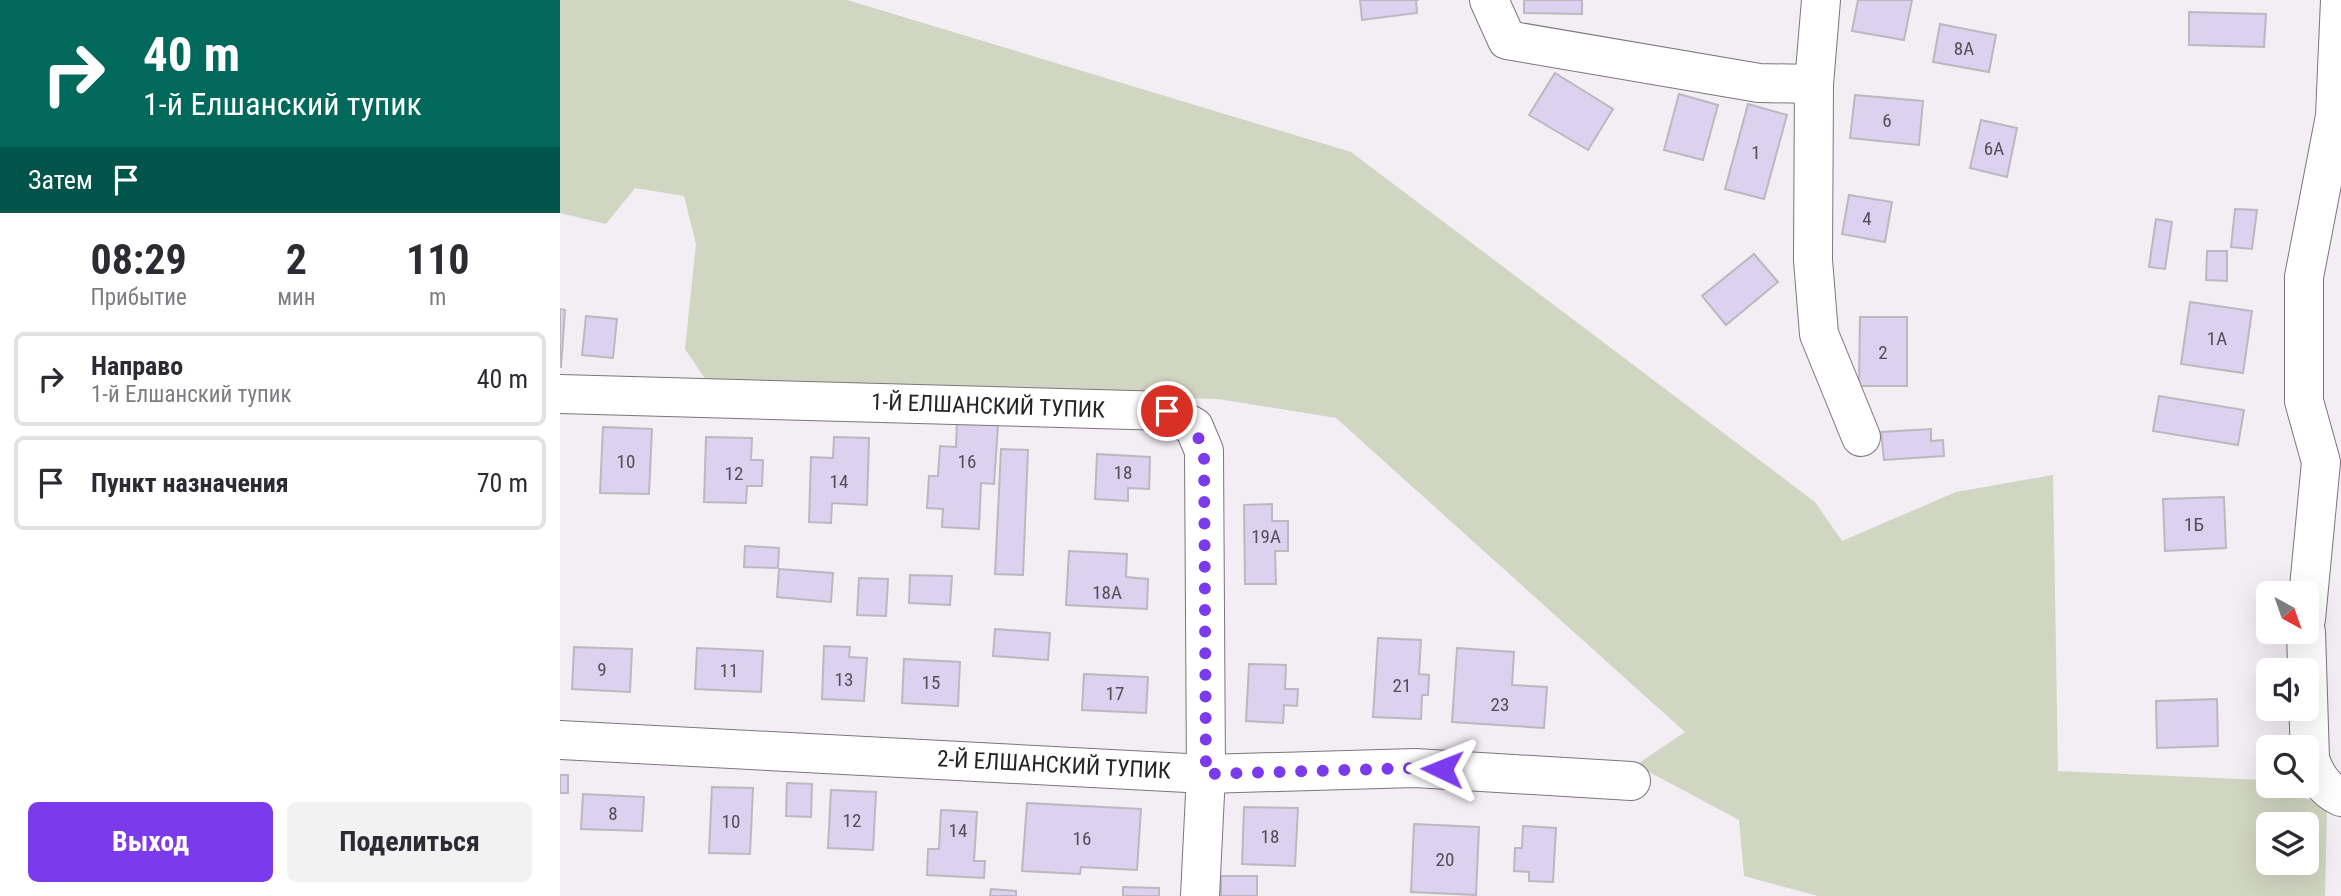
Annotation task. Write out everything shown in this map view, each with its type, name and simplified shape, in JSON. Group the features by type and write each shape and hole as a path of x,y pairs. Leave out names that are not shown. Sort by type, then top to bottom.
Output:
{"street":[{"path":"1489,0 1507,40 1759,83 1814,84"},
{"path":"1821,0 1814,84 1813,260 1819,334 1861,437"},
{"path":"2312,581 2331,462 2305,401 2304,277 2338,116 2340,0"},
{"name":"1-Й ЕЛШАНСКИЙ ТУПИК","path":"560,394 1167,411 1194,428 1204,451 1206,774 1200,896"},
{"path":"2306,644 2310,759 2314,771 2332,790"},
{"name":"2-Й ЕЛШАНСКИЙ ТУПИК","path":"560,740 1206,774 1415,768 1631,781"}],"green space":[{"path":"560,0 847,0 1351,152 1815,502 1842,541 1956,492 2053,475 2058,771 2256,780 2256,798 2305,798 2327,807 2325,896 1818,896 1744,876 1739,820 1636,765 1685,732 1336,418 1218,399 706,380 685,349 696,244 684,196 635,188 606,224 560,213"}],"building":[{"path":"1360,0 1416,0 1417,13 1362,20"},
{"path":"1524,0 1582,0 1582,14 1524,13"},
{"path":"1858,0 1912,0 1904,40 1852,31"},
{"path":"2189,12 2266,14 2264,47 2189,45"},
{"path":"1940,24 1996,35 1989,72 1933,62"},
{"path":"1555,73 1613,109 1588,150 1529,115"},
{"path":"1679,94 1718,105 1703,160 1664,150"},
{"path":"1855,95 1923,101 1919,145 1850,138"},
{"path":"1748,104 1787,115 1764,199 1725,189"},
{"path":"1981,120 2017,128 2007,177 1970,168"},
{"path":"1849,195 1892,202 1885,242 1842,234"},
{"path":"2235,209 2257,210 2252,249 2231,247"},
{"path":"2156,219 2172,222 2165,269 2149,267"},
{"path":"2207,251 2227,251 2227,281 2206,280"},
{"path":"1754,254 1778,282 1726,325 1702,296"},
{"path":"2190,302 2252,311 2243,373 2181,364"},
{"path":"560,309 565,310 561,367 560,367"},
{"path":"586,316 617,319 613,358 582,355"},
{"path":"1860,317 1907,317 1907,386 1859,386"},
{"path":"2159,396 2244,410 2238,445 2153,431"},
{"path":"957,423 998,425 994,484 981,483 979,529 942,527 943,509 927,508 929,476 938,476 940,446 956,447"},
{"path":"603,427 652,429 649,494 600,493"},
{"path":"1931,429 1931,441 1943,440 1944,456 1884,460 1881,432"},
{"path":"706,437 752,438 751,460 763,460 762,486 747,486 746,503 704,502"},
{"path":"834,437 869,438 867,505 832,503 831,523 809,522 811,457 833,458"},
{"path":"1001,449 1028,450 1023,575 995,574"},
{"path":"1097,454 1150,457 1149,489 1128,488 1128,501 1095,499"},
{"path":"2224,497 2226,548 2165,551 2163,499"},
{"path":"1272,504 1272,521 1288,521 1288,551 1275,551 1276,584 1245,584 1244,505"},
{"path":"745,546 779,548 778,568 744,567"},
{"path":"1069,551 1127,554 1126,577 1148,579 1147,609 1066,605"},
{"path":"779,569 833,573 831,602 777,597"},
{"path":"910,575 952,576 950,605 909,603"},
{"path":"859,578 888,579 886,616 857,615"},
{"path":"995,629 1050,633 1048,660 993,656"},
{"path":"1378,638 1421,640 1419,674 1429,675 1428,695 1422,695 1421,719 1373,717"},
{"path":"824,646 850,647 849,657 867,658 864,701 822,699"},
{"path":"574,647 632,649 630,692 572,689"},
{"path":"697,648 763,651 761,692 695,689"},
{"path":"1457,648 1514,652 1512,685 1547,687 1544,728 1452,722"},
{"path":"904,659 960,662 958,706 902,703"},
{"path":"1249,664 1286,665 1285,689 1298,689 1297,706 1284,705 1283,723 1246,721"},
{"path":"1084,674 1148,677 1146,713 1082,710"},
{"path":"2217,699 2218,746 2157,748 2156,701"},
{"path":"560,775 568,775 568,793 560,793"},
{"path":"787,783 812,784 811,817 786,816"},
{"path":"712,787 753,788 750,854 709,853"},
{"path":"831,790 876,792 873,850 828,848"},
{"path":"583,794 644,797 642,831 581,829"},
{"path":"1027,803 1141,809 1137,870 1081,867 1080,874 1022,871"},
{"path":"1244,807 1298,808 1295,866 1242,864"},
{"path":"941,810 977,812 974,861 985,861 984,878 927,875 928,849 939,849"},
{"path":"1414,824 1479,827 1476,895 1411,892"},
{"path":"1523,826 1556,828 1553,882 1529,881 1529,872 1514,871 1515,848 1522,848"},
{"path":"1221,876 1257,876 1257,896 1221,896"},
{"path":"1123,887 1159,888 1159,896 1123,896"},
{"path":"991,889 1016,891 1016,896 990,896"}],"route":[{"path":"1167,411 1194,428 1204,451 1206,774 1442,769"}]}
